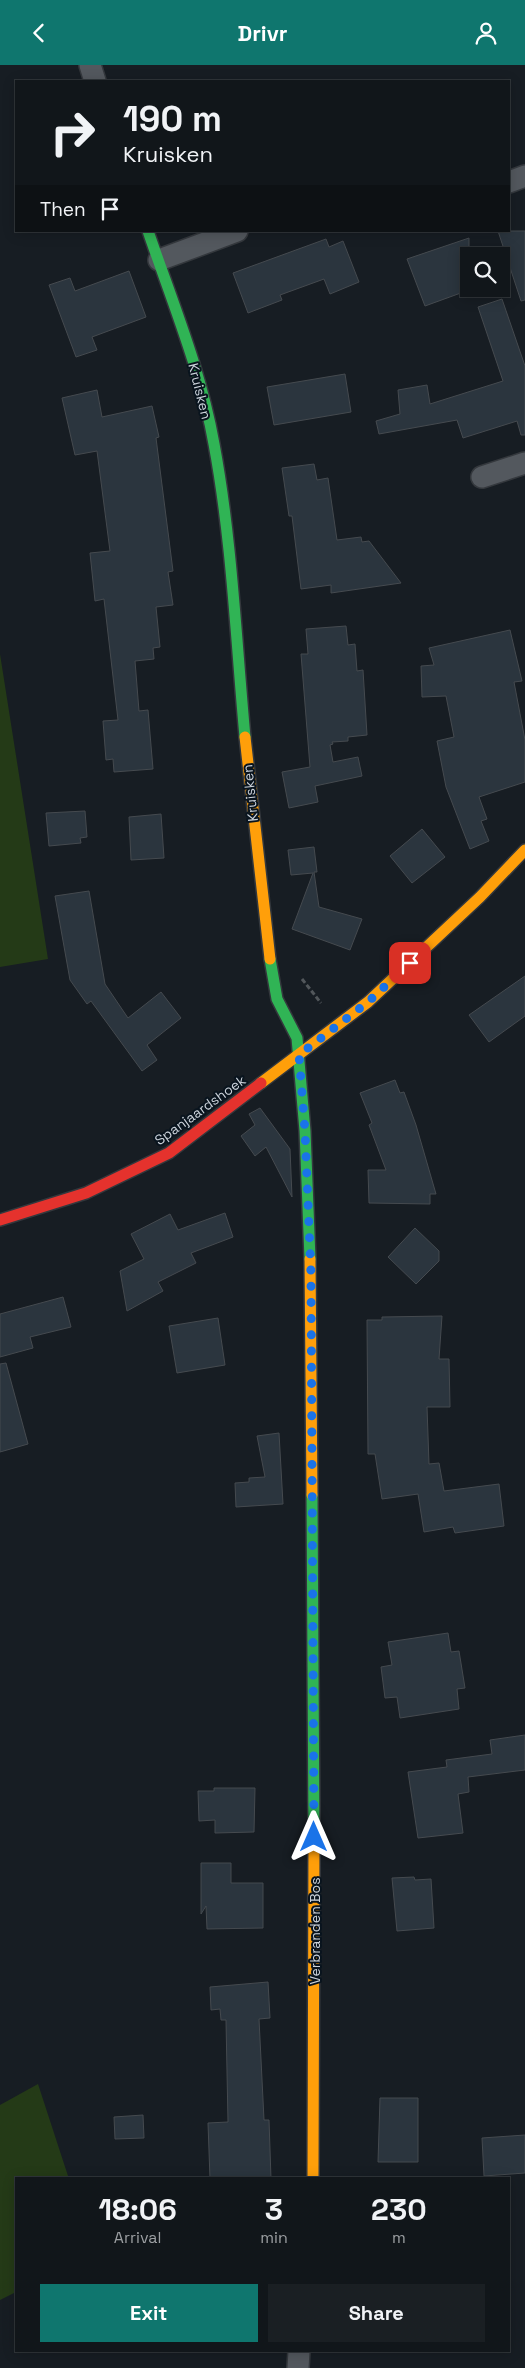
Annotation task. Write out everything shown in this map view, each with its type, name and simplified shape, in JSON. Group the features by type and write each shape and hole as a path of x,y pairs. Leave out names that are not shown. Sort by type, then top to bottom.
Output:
{"street":[{"path":"90,65 95,80"},
{"path":"510,182 525,176"},
{"name":"Kruisken","path":"148,232 193,361 214,443 225,521 249,787 272,975 277,999 297,1038 299,1055"},
{"path":"159,260 234,232"},
{"path":"482,477 525,463"},
{"path":"299,1055 368,1002 480,897 525,850"},
{"name":"Spanjaardshoek","path":"0,1220 86,1193 169,1153 299,1055"},
{"name":"Verbranden Bos","path":"299,1055 305,1131 311,1283 315,2034 313,2177"},
{"path":"298,2368 300,2352"}],"green space":[{"path":"0,654 48,959 0,967"},
{"path":"38,2084 68,2177 15,2177 15,2292 0,2300 0,2105"}],"building":[{"path":"525,231 525,300 521,301 510,268 510,247 503,247 498,232"},
{"path":"469,238 469,247 460,247 460,293 425,306 407,259"},
{"path":"326,239 329,247 343,241 359,282 330,294 324,279 280,295 282,300 248,313 233,273"},
{"path":"129,271 146,317 92,337 97,350 76,357 49,285 70,278 75,291"},
{"path":"502,299 525,366 525,435 521,435 517,421 463,438 457,420 379,434 376,421 400,414 398,390 427,385 430,404 503,381 478,307"},
{"path":"345,374 351,412 274,425 267,387"},
{"path":"97,390 102,417 152,406 159,437 156,438 173,571 168,572 173,605 156,607 160,647 153,648 154,659 135,661 139,711 148,710 153,769 114,772 113,759 106,760 103,721 118,720 104,599 95,601 90,553 110,551 97,451 75,455 62,398"},
{"path":"314,464 317,480 328,478 337,540 361,537 362,542 369,541 401,583 331,593 331,585 301,589 292,516 289,516 282,468"},
{"path":"346,626 348,645 355,644 357,671 363,670 367,735 348,737 348,741 332,742 333,744 330,745 333,762 358,757 362,776 315,786 318,802 289,808 282,772 310,767 301,654 308,654 306,629"},
{"path":"510,630 522,681 514,682 525,740 525,782 479,797 487,819 481,821 489,841 470,849 446,787 437,741 454,737 446,696 422,697 421,666 434,665 429,648"},
{"path":"85,811 87,837 80,838 81,843 49,846 46,813"},
{"path":"161,814 164,858 131,860 129,817"},
{"path":"422,829 445,857 412,883 390,856"},
{"path":"314,847 317,872 314,872 319,907 362,919 350,950 292,929 313,873 291,875 288,850"},
{"path":"89,891 105,984 128,1018 161,992 181,1018 147,1045 157,1060 142,1071 91,1001 87,1004 70,980 55,896"},
{"path":"525,976 525,1016 489,1042 469,1015"},
{"path":"395,1080 400,1093 404,1092 416,1125 436,1194 430,1194 430,1204 369,1203 368,1170 386,1170 369,1125 372,1123 360,1093"},
{"path":"260,1108 290,1149 292,1197 266,1147 255,1156 241,1136 255,1125 249,1114"},
{"path":"225,1213 233,1237 191,1253 196,1263 158,1282 163,1291 127,1311 120,1271 144,1259 131,1234 170,1214 178,1230"},
{"path":"415,1228 439,1251 439,1261 416,1284 388,1257"},
{"path":"63,1297 71,1327 30,1337 33,1348 0,1357 0,1314"},
{"path":"442,1316 439,1359 449,1359 450,1407 427,1407 429,1464 439,1463 444,1491 499,1484 504,1526 455,1533 453,1527 424,1532 418,1494 382,1499 375,1454 368,1454 367,1320 382,1320 382,1317"},
{"path":"218,1318 225,1365 177,1373 169,1326"},
{"path":"6,1363 28,1444 0,1452 0,1364"},
{"path":"279,1433 283,1504 236,1507 235,1483 249,1482 249,1478 265,1477 257,1436"},
{"path":"448,1633 451,1652 459,1651 465,1688 457,1689 459,1709 400,1718 397,1697 385,1698 381,1667 392,1665 388,1642"},
{"path":"525,1735 525,1770 468,1777 469,1792 458,1794 463,1833 418,1838 408,1772 447,1767 446,1760 492,1754 490,1740"},
{"path":"214,1788 255,1788 254,1832 215,1833 215,1820 199,1821 198,1791 214,1791"},
{"path":"201,1863 231,1863 231,1883 263,1883 263,1928 207,1929 206,1906 201,1914"},
{"path":"414,1877 415,1880 431,1879 434,1928 397,1931 392,1878"},
{"path":"268,1982 270,2018 259,2019 264,2120 269,2120 271,2177 210,2177 208,2123 228,2122 226,2020 221,2020 220,2009 211,2010 210,1987"},
{"path":"380,2098 418,2098 418,2162 378,2162"},
{"path":"143,2115 144,2138 115,2139 114,2117"},
{"path":"525,2135 525,2173 484,2176 482,2138"}],"traffic: fast":[{"path":"148,232 194,363 214,444 233,590 245,737"},
{"path":"270,959 277,999 297,1038 305,1131 310,1259"},
{"path":"312,1495 314,1835"}],"traffic: slow":[{"path":"245,737 270,959"},
{"path":"261,1083 368,1002 480,897 525,850"},
{"path":"310,1259 312,1495"},
{"path":"313,2177 314,1835"}],"traffic: jam":[{"path":"0,1220 86,1193 169,1153 261,1083"}],"route":[{"path":"314,1837 311,1273 305,1131 299,1055 368,1002 410,963"}]}
